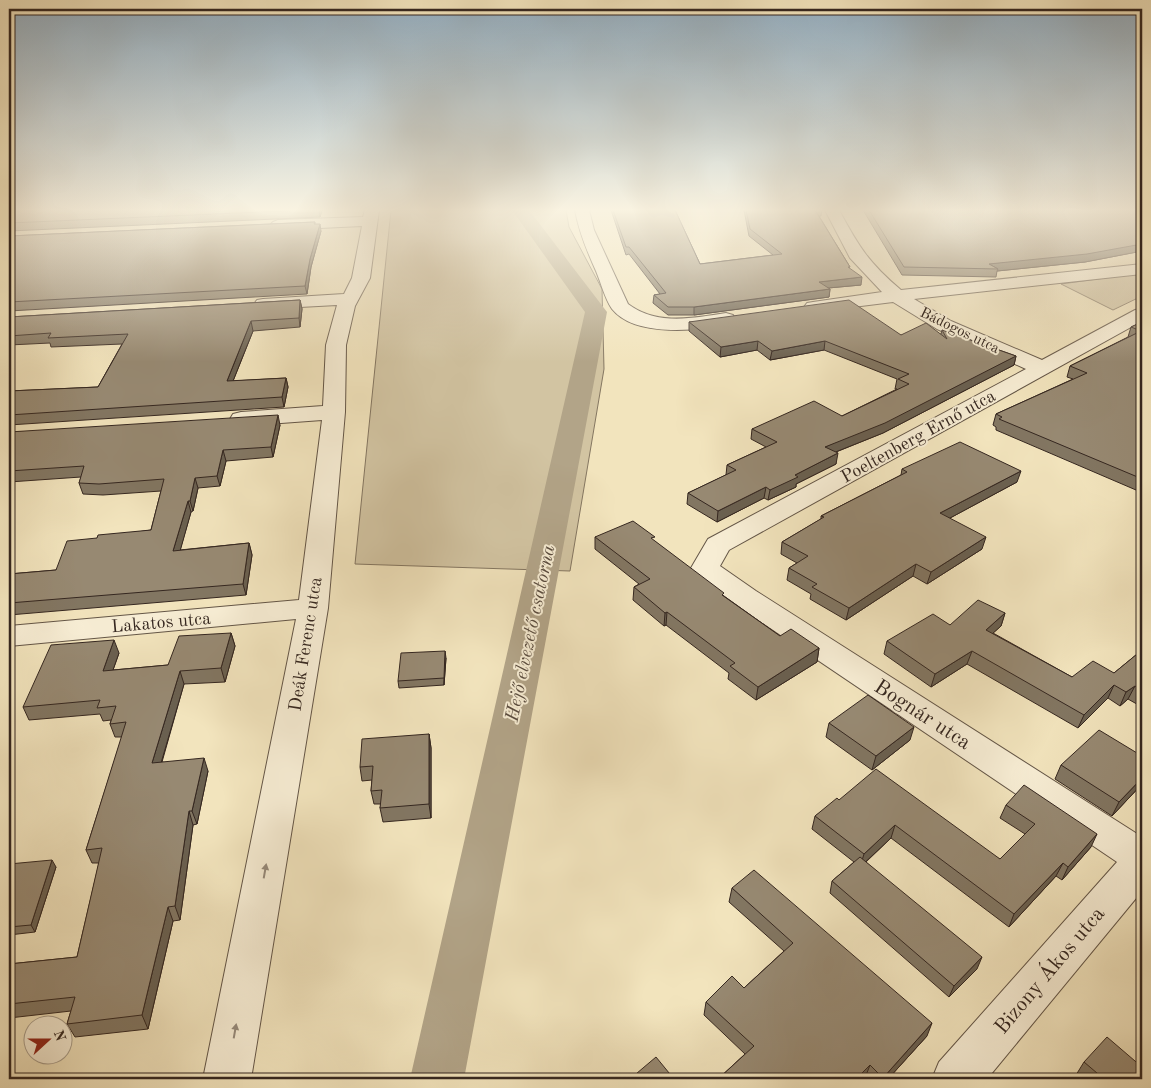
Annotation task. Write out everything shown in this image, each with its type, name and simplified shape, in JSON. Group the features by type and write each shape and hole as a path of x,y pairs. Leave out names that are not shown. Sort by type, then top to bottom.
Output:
{"street":[{"name":"Deák Ferenc utca","path":"226,1079 313,608 334,412 336,346 349,299 361,278 364,261"},
{"path":"600,261 620,307 630,316 652,322 686,323 742,316"},
{"name":"Bádogos utca","path":"860,261 896,295 928,317 966,336 1043,368"},
{"path":"800,308 896,295 1016,284 1142,269"},
{"path":"242,305 349,299"},
{"name":"Poeltenberg Ernő utca","path":"705,568 718,545 1142,314"},
{"path":"216,420 334,412"},
{"name":"Bognár utca","path":"705,568 746,598 1142,860"},
{"name":"Lakatos utca","path":"9,636 313,608"},
{"name":"Bizony Ákos utca","path":"956,1079 1142,860"}],"shaded area":[{"path":"386,261 587,261 602,289 604,369 570,571 355,564"},
{"path":"1142,273 1142,296 1113,310 1061,284"}],"building":[{"path":"9,261 310,261 305,286 9,302"},
{"path":"640,261 699,261 700,264 726,261 846,261 850,267 848,267 862,277 819,282 830,289 694,307 668,307 654,295 666,293"},
{"path":"900,261 1021,261 989,264 998,269 904,267"},
{"path":"300,300 299,318 251,321 227,381 286,378 282,397 9,415 9,391 98,387 128,334 48,338 51,333 9,336 9,317"},
{"path":"849,300 901,335 926,323 947,339 942,330 1016,356 885,423 825,447 838,453 795,475 798,477 770,490 766,487 718,511 688,493 736,470 727,465 777,442 752,429 814,401 842,416 909,384 898,379 909,374 825,341 772,351 758,341 721,347 689,322"},
{"path":"1142,322 1142,477 1140,478 999,419 1002,417 996,414 1087,373 1070,366 1141,331 1131,327"},
{"path":"278,415 271,447 223,450 217,476 195,478 190,501 188,501 173,551 249,543 243,584 9,603 9,574 56,570 67,541 97,538 98,535 151,530 164,479 99,484 79,483 84,466 9,471 9,432"},
{"path":"960,442 1021,471 940,513 986,537 931,572 916,564 849,608 812,587 817,584 789,568 808,556 782,542 824,517 821,516 907,472 902,469"},
{"path":"633,521 655,537 651,538 724,593 722,595 780,636 791,629 819,648 758,687 730,666 735,663 667,612 665,613 634,587 650,579 595,537"},
{"path":"978,600 1005,613 986,630 1072,677 1093,661 1114,673 1142,650 1142,690 1135,686 1126,692 1114,685 1084,715 972,651 935,674 887,641 933,614 950,625"},
{"path":"231,633 221,668 180,671 152,763 204,758 192,811 189,811 175,906 168,907 142,1015 72,1023 72,1016 69,1016 75,997 9,1004 9,964 77,957 102,848 86,850 126,722 110,724 116,706 97,708 100,700 23,707 51,645 114,640 103,671 168,665 179,636"},
{"path":"445,651 444,678 398,681 401,653"},
{"path":"868,695 914,727 876,756 829,723"},
{"path":"1099,730 1142,756 1142,778 1119,802 1061,765"},
{"path":"429,734 429,804 380,808 382,790 371,791 373,766 360,767 362,739"},
{"path":"876,769 1000,859 1035,824 1006,805 1024,785 1097,834 1068,867 1063,863 1014,914 895,825 864,854 815,816 837,798 839,800"},
{"path":"860,857 982,957 954,986 832,881"},
{"path":"52,860 31,925 9,927 9,864"},
{"path":"754,870 932,1023 883,1078 870,1065 856,1079 718,1079 754,1046 706,1002 732,976 744,988 793,943 732,888"},
{"path":"1107,1037 1142,1067 1142,1079 1104,1079 1084,1062"},
{"path":"656,1057 674,1079 630,1079"}],"waterway":[{"name":"Hejő elvezető csatorna","path":"437,1079 596,312 558,261"}]}
